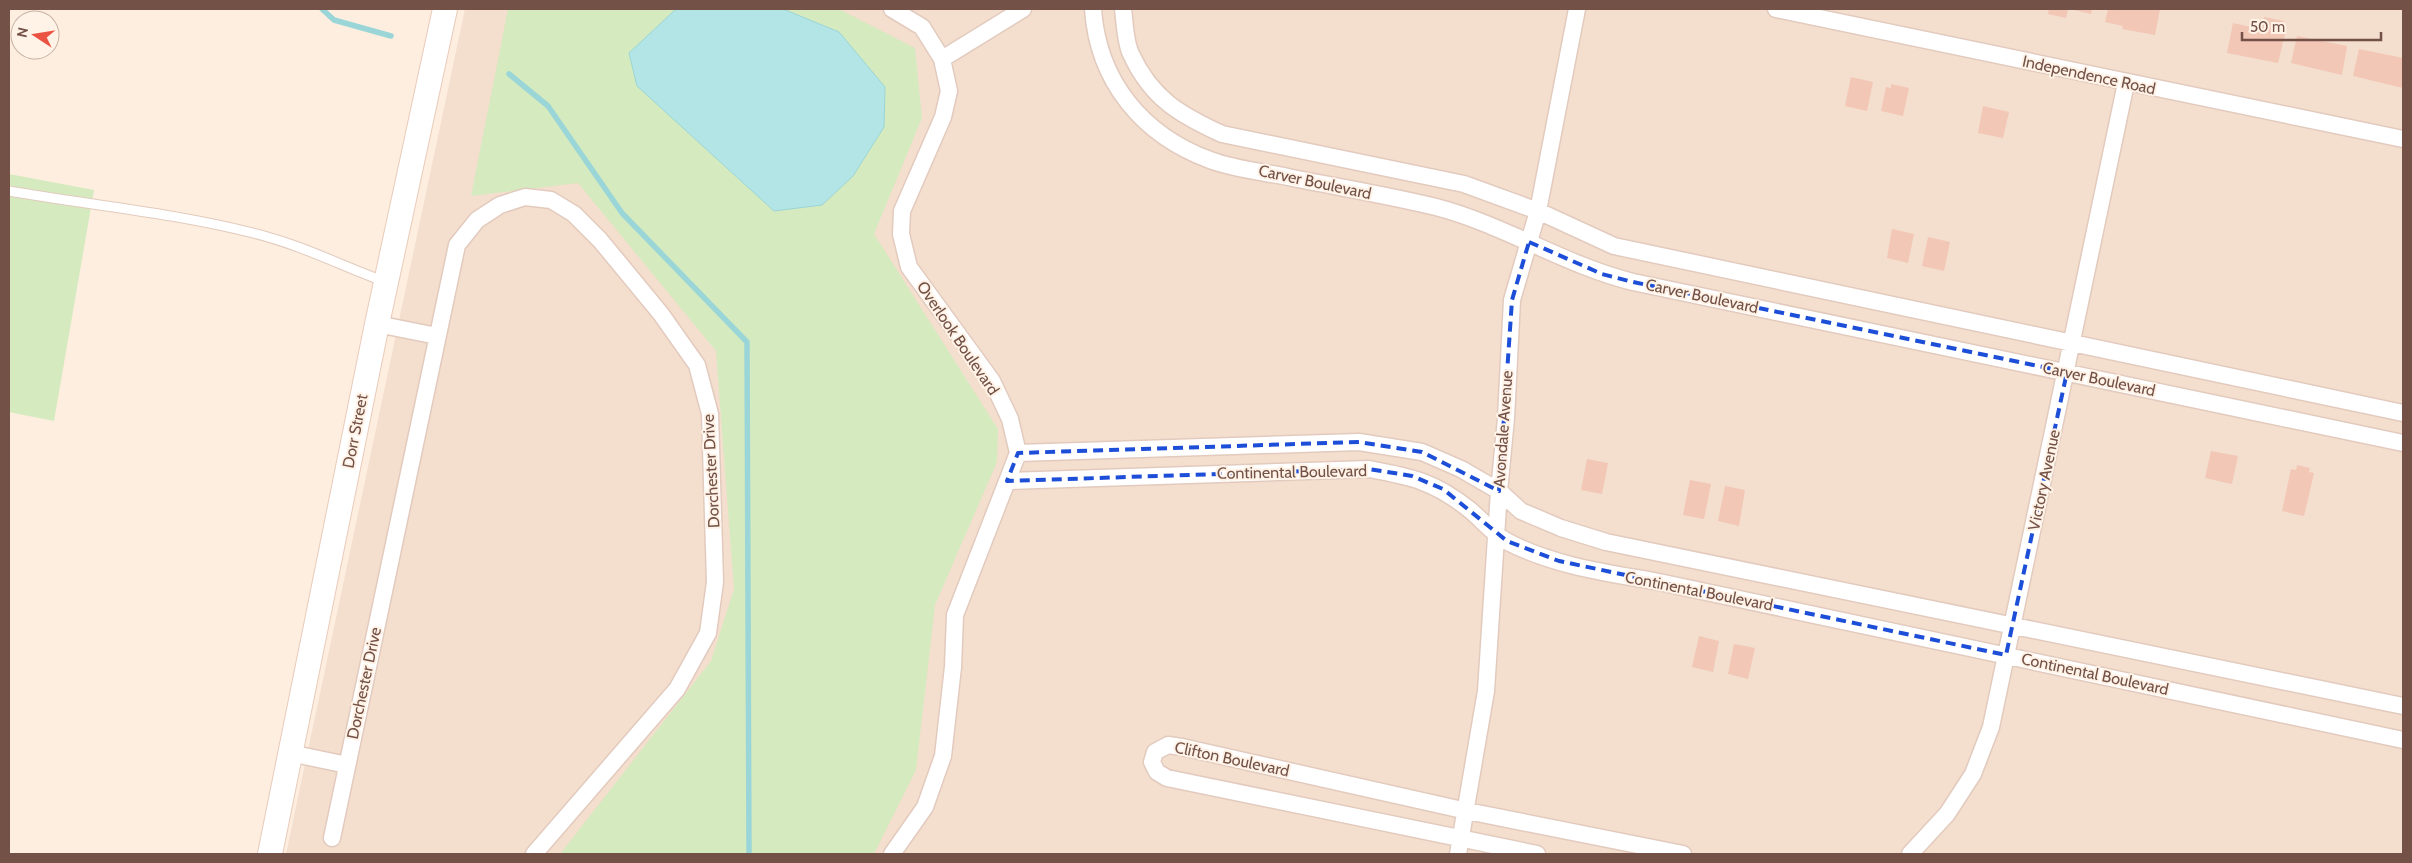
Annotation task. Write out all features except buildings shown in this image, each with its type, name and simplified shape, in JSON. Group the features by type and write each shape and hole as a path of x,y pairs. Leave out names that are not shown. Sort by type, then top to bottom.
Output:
{"main road":[{"name":"Dorr Street","path":"270,854 377,324 445,9"}],"street":[{"name":"Overlook Boulevard","path":"892,9 922,27 942,60 949,91 942,117 902,212 901,234 909,266 992,381 1010,419 1018,453"},
{"path":"942,60 1023,9"},
{"name":"Carver Boulevard","path":"1093,9 1095,34 1104,63 1120,92 1138,115 1164,137 1186,150 1212,161 1436,207 1502,230 1602,274 1633,282 2403,443"},
{"name":"Carver Boulevard","path":"1123,9 1130,53 1153,90 1185,117 1222,134 1464,184 1538,211 1614,246 2403,412"},
{"name":"Avondale Avenue","path":"1458,854 1467,811 1486,691 1499,491 1506,418 1512,300 1538,211 1577,9"},
{"name":"Independence Road","path":"1776,9 2403,139"},
{"name":"Victory Avenue","path":"1910,854 1947,814 1973,774 1991,727 2067,372 2126,83"},
{"name":"Dorchester Drive","path":"332,838 437,336 458,245 477,220 500,205 525,197 551,200 574,214 600,240 661,314 697,365 710,414 715,582 708,633 677,690 534,854"},
{"path":"377,324 437,336"},
{"name":"Continental Boulevard","path":"1018,453 1359,442 1422,452 1461,468 1499,491 1521,511 1560,528 1606,542 2403,706"},
{"path":"892,854 925,807 943,756 953,667 955,615 1018,453"},
{"name":"Continental Boulevard","path":"1007,481 1369,469 1412,476 1443,489 1507,541 1527,550 1602,572 1659,582 2403,740"},
{"name":"Clifton Boulevard","path":"1537,854 1167,778 1157,772 1152,762 1155,752 1168,745 1182,747 1467,811 1683,854"},
{"path":"290,753 347,765"}],"lane":[{"path":"9,191 206,222 255,233 293,245 386,282"}],"highlighted area":[{"path":"1529,242 1602,274 1633,282 2067,372 2006,655 1559,561 1507,541 1443,489 1412,476 1369,469 1007,481 1018,453 1359,442 1422,452 1499,491 1512,300"}],"shaded area":[{"path":"465,9 2403,9 2403,854 286,854"}],"green space":[{"path":"508,9 839,9 915,48 922,118 874,234 998,429 997,462 935,605 916,770 874,854 560,854 711,661 734,589 716,351 578,183 471,196"},
{"path":"9,174 94,190 54,421 9,412"}],"water":[{"path":"676,9 783,9 839,32 885,87 884,127 853,176 822,205 774,211 637,86 629,53"}],"waterway":[{"path":"322,9 334,20 391,36"},
{"path":"509,74 548,106 622,213 747,342 749,854"}]}
